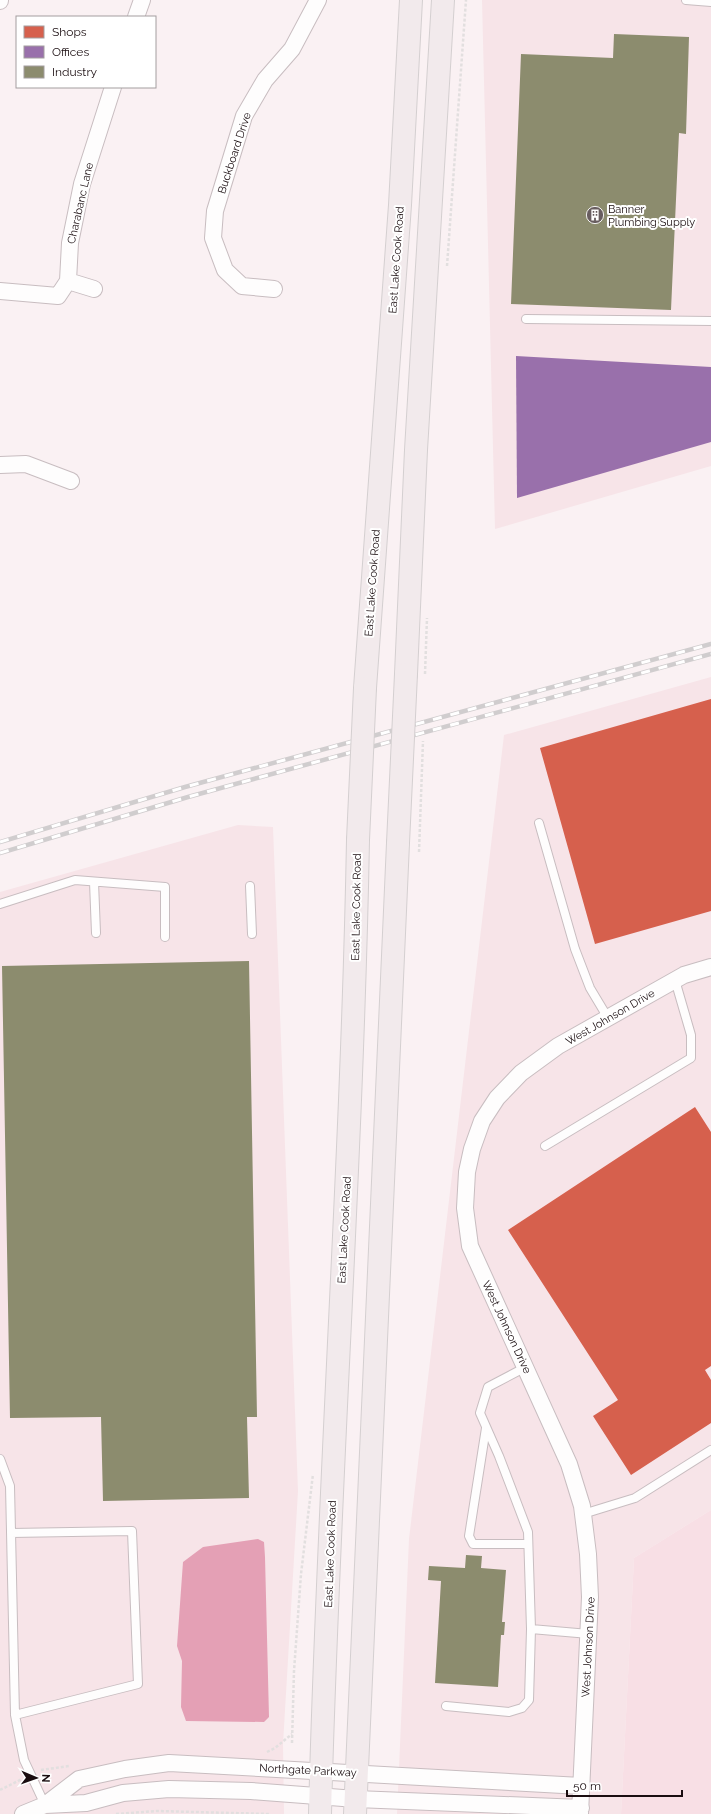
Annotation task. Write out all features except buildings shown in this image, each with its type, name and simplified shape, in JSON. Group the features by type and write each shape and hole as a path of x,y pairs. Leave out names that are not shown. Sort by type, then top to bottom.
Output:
{"main road":[{"name":"East Lake Cook Road","path":"320,1805 355,990 358,840 365,688 400,205 411,0"},
{"path":"356,1807 416,450 443,0"}],"street":[{"path":"136,16 142,0"},
{"name":"Buckboard Drive","path":"274,289 242,286 225,270 213,238 215,212 244,116 265,80 292,49 318,0"},
{"name":"Charabanc Lane","path":"68,281 70,243 82,184 114,88"},
{"path":"0,291 58,296 68,281 94,289"},
{"path":"0,465 26,464 71,481"},
{"name":"West Johnson Drive","path":"581,1811 590,1597 588,1554 583,1514 569,1464 470,1246 465,1208 467,1172 472,1149 482,1121 497,1098 521,1073 558,1046 675,980 684,975 711,967"},
{"name":"Northgate Parkway","path":"45,1806 79,1779 125,1769 169,1763 357,1772 582,1786"},
{"name":"Northgate Parkway","path":"23,1814 45,1806 86,1804 123,1793 169,1789 251,1791 320,1805 356,1807 581,1811"}],"lane":[{"path":"686,0 711,2"},
{"path":"526,318 711,321"},
{"path":"539,823 575,949 590,988 608,1018"},
{"path":"0,904 75,880 165,887 165,937"},
{"path":"94,882 96,933"},
{"path":"250,886 252,934"},
{"path":"545,1146 691,1058 691,1035 675,980"},
{"path":"446,1706 509,1712 522,1708 529,1700 531,1629 528,1532 499,1456 480,1413 488,1387 526,1367"},
{"path":"486,1428 469,1536 473,1544 528,1544"},
{"path":"583,1514 635,1498 711,1450"},
{"path":"0,1459 10,1486 15,1715 24,1760 45,1806"},
{"path":"11,1533 132,1531 138,1684 15,1715"},
{"path":"531,1629 588,1634"}],"path":[{"path":"447,272 466,0"},
{"path":"427,618 428,611"},
{"path":"116,1814 157,1810 270,1814"}],"shaded area":[{"path":"482,0 711,0 711,466 495,529"},
{"path":"711,677 711,1510 634,1558 621,1814 397,1814 409,1539 504,735"},
{"path":"238,825 273,827 298,1491 283,1744 284,1814 0,1814 0,892"},
{"path":"711,1510 711,1814 621,1814 634,1558"},
{"path":"258,1539 264,1542 265,1557 269,1717 264,1722 186,1721 181,1707 182,1661 177,1646 183,1562 203,1547"}],"railway":[{"path":"0,842 185,787 711,644"},
{"path":"0,853 188,797 711,654"}],"place":[{"name":"Banner Plumbing Supply","path":"595,215"}]}
